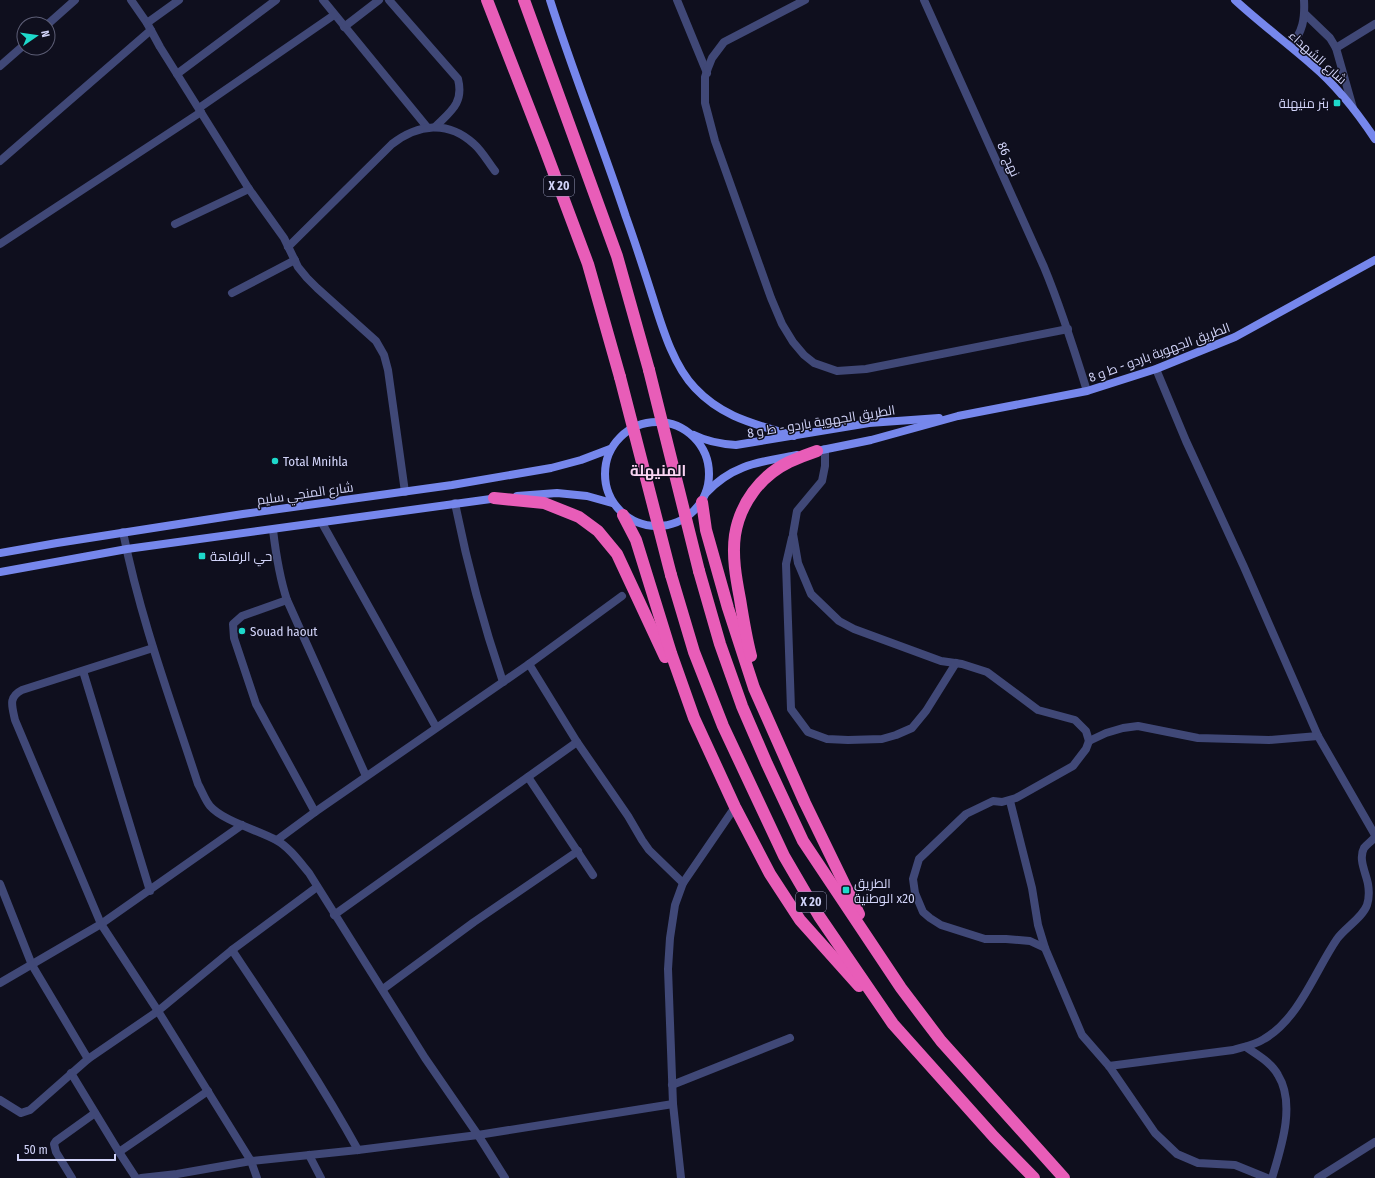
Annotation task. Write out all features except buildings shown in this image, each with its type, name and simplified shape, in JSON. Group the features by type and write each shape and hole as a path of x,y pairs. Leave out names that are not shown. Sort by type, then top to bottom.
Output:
{"highway":[{"name":"X 20","path":"487,0 588,264 620,377 671,576 694,652 723,726 784,856 819,916 893,1024"},
{"name":"X 20","path":"524,0 617,256 649,370 699,571 720,644 742,706 767,764 803,842 901,988 941,1041 1064,1178"},
{"path":"767,717 749,648 738,589 734,561 735,536 742,511 750,496 761,483 788,462 821,450"},
{"name":"X 20","path":"704,497 706,530 728,608 754,688 805,803 866,927 901,988"},
{"path":"494,498 544,503 579,517 598,531 617,554 694,718"},
{"name":"X 20","path":"624,515 636,540 671,653 694,718 735,807 770,874 800,920 994,1137 1034,1178"}],"main road":[{"path":"550,0 617,190 663,328 682,370 693,386 707,400 724,412 742,420 794,436"},
{"name":"شارع الشهداء","path":"1235,0 1312,65 1334,86 1353,108 1375,139"},
{"name":"الطريق الجهوية باردو - ط و 8","path":"704,497 716,482 741,467 871,440 958,416 1087,391 1156,368 1235,337 1375,260"},
{"name":"الطريق الجهوية باردو - ط و 8","path":"690,433 704,440 720,444 736,445 868,423 958,416"},
{"path":"646,422 664,422 681,427 690,433 701,446 708,460 709,477 704,497 692,513 680,522 666,526 651,527 636,523 624,515 612,503 604,476 605,462 616,441 629,429 646,422"},
{"name":"شارع المنجي سليم","path":"0,553 243,514 452,485 551,468 610,450"},
{"path":"0,572 127,549 274,530 494,498 557,493 587,496 612,503"}],"street":[{"path":"56,17 75,0"},
{"path":"130,0 149,27 249,189 280,232 295,260 307,278 376,341 384,355 388,370 405,492"},
{"path":"0,161 179,0"},
{"path":"177,74 276,0"},
{"path":"322,0 431,127"},
{"path":"344,27 379,0"},
{"path":"389,0 458,79 460,89 459,99 454,108 431,127"},
{"path":"677,0 707,73"},
{"path":"805,0 724,42 712,58 707,73 705,90 705,103 712,128 771,298 782,324 793,342 804,355 814,363 837,371 866,369 1068,329"},
{"name":"نهج 86","path":"924,0 1057,297 1087,391"},
{"path":"1290,46 1297,39 1305,14 1304,0"},
{"path":"1305,14 1330,38 1336,48 1353,108"},
{"path":"0,244 200,110 334,15"},
{"path":"1336,48 1375,24"},
{"path":"0,66 16,52"},
{"path":"288,247 392,144 402,136 414,130 431,127 453,130 465,136 475,145 495,171"},
{"path":"175,224 249,189"},
{"path":"232,293 295,260"},
{"path":"1109,1066 1233,1050 1246,1047 1265,1039 1277,1029 1293,1012 1337,940 1366,907 1368,899 1368,885 1362,861 1362,854 1364,848 1375,836 1318,736 1244,566 1186,441 1156,368"},
{"path":"821,450 825,466 822,481 797,511 786,564 791,709 808,732 827,739 848,740 882,738 896,735 912,728 926,711 956,663"},
{"path":"455,503 464,549 477,598 503,682"},
{"path":"322,523 436,727"},
{"path":"274,530 277,562 287,600 366,776"},
{"path":"124,532 127,549 153,648 204,798 218,813 277,840 299,861 425,1058 478,1135 505,1178"},
{"path":"793,534 798,563 811,594 839,621 854,629 940,661 971,666 987,672 1038,710 1075,720 1086,731 1089,741 1086,749 1074,766 1010,801 993,802 966,814 919,859 913,879 915,893 923,912 941,925 985,940 1006,939 1030,941 1045,948"},
{"path":"277,840 436,727 529,664 622,596"},
{"path":"287,600 242,616 233,624 234,638 256,704 315,812"},
{"path":"153,648 15,693 12,702 15,720 101,924 158,1011 251,1161 257,1178"},
{"path":"529,664 576,742 628,816 649,850 683,883"},
{"path":"83,671 150,891"},
{"path":"1089,741 1117,730 1138,726 1198,738 1269,740 1318,736"},
{"path":"334,915 576,742"},
{"path":"528,777 593,875"},
{"path":"1010,801 1032,888 1038,925 1045,948 1082,1035 1109,1066 1154,1133 1177,1154 1198,1163 1235,1165 1267,1178"},
{"path":"681,1178 672,1085 668,969 670,938 675,904 683,883 735,807"},
{"path":"0,983 101,924 242,825"},
{"path":"382,989 474,922 578,851"},
{"path":"0,884 32,965 88,1059"},
{"path":"0,1100 16,1111 21,1113 26,1112 88,1059 158,1011 232,950 317,887"},
{"path":"232,950 300,1051 344,1123 358,1150"},
{"path":"672,1085 790,1038"},
{"path":"1246,1047 1268,1062 1278,1075 1284,1089 1287,1111 1281,1148 1272,1178"},
{"path":"71,1073 136,1178"},
{"path":"119,1152 208,1092"},
{"path":"141,1178 178,1176 251,1161 358,1150 478,1135 673,1104"},
{"path":"72,1178 56,1152 54,1144 95,1113"},
{"path":"1318,1178 1375,1142"},
{"path":"309,1155 321,1178"}],"place":[{"name":"بئر منيهلة","path":"1337,103"},
{"name":"Total Mnihla","path":"275,461"},
{"name":"حي الرفاهة","path":"202,556"},
{"name":"Souad haout","path":"242,631"},
{"name":"الطريق الوطنية x20","path":"846,890"}],"district":[{"name":"المنيهلة","path":"658,471"}]}
